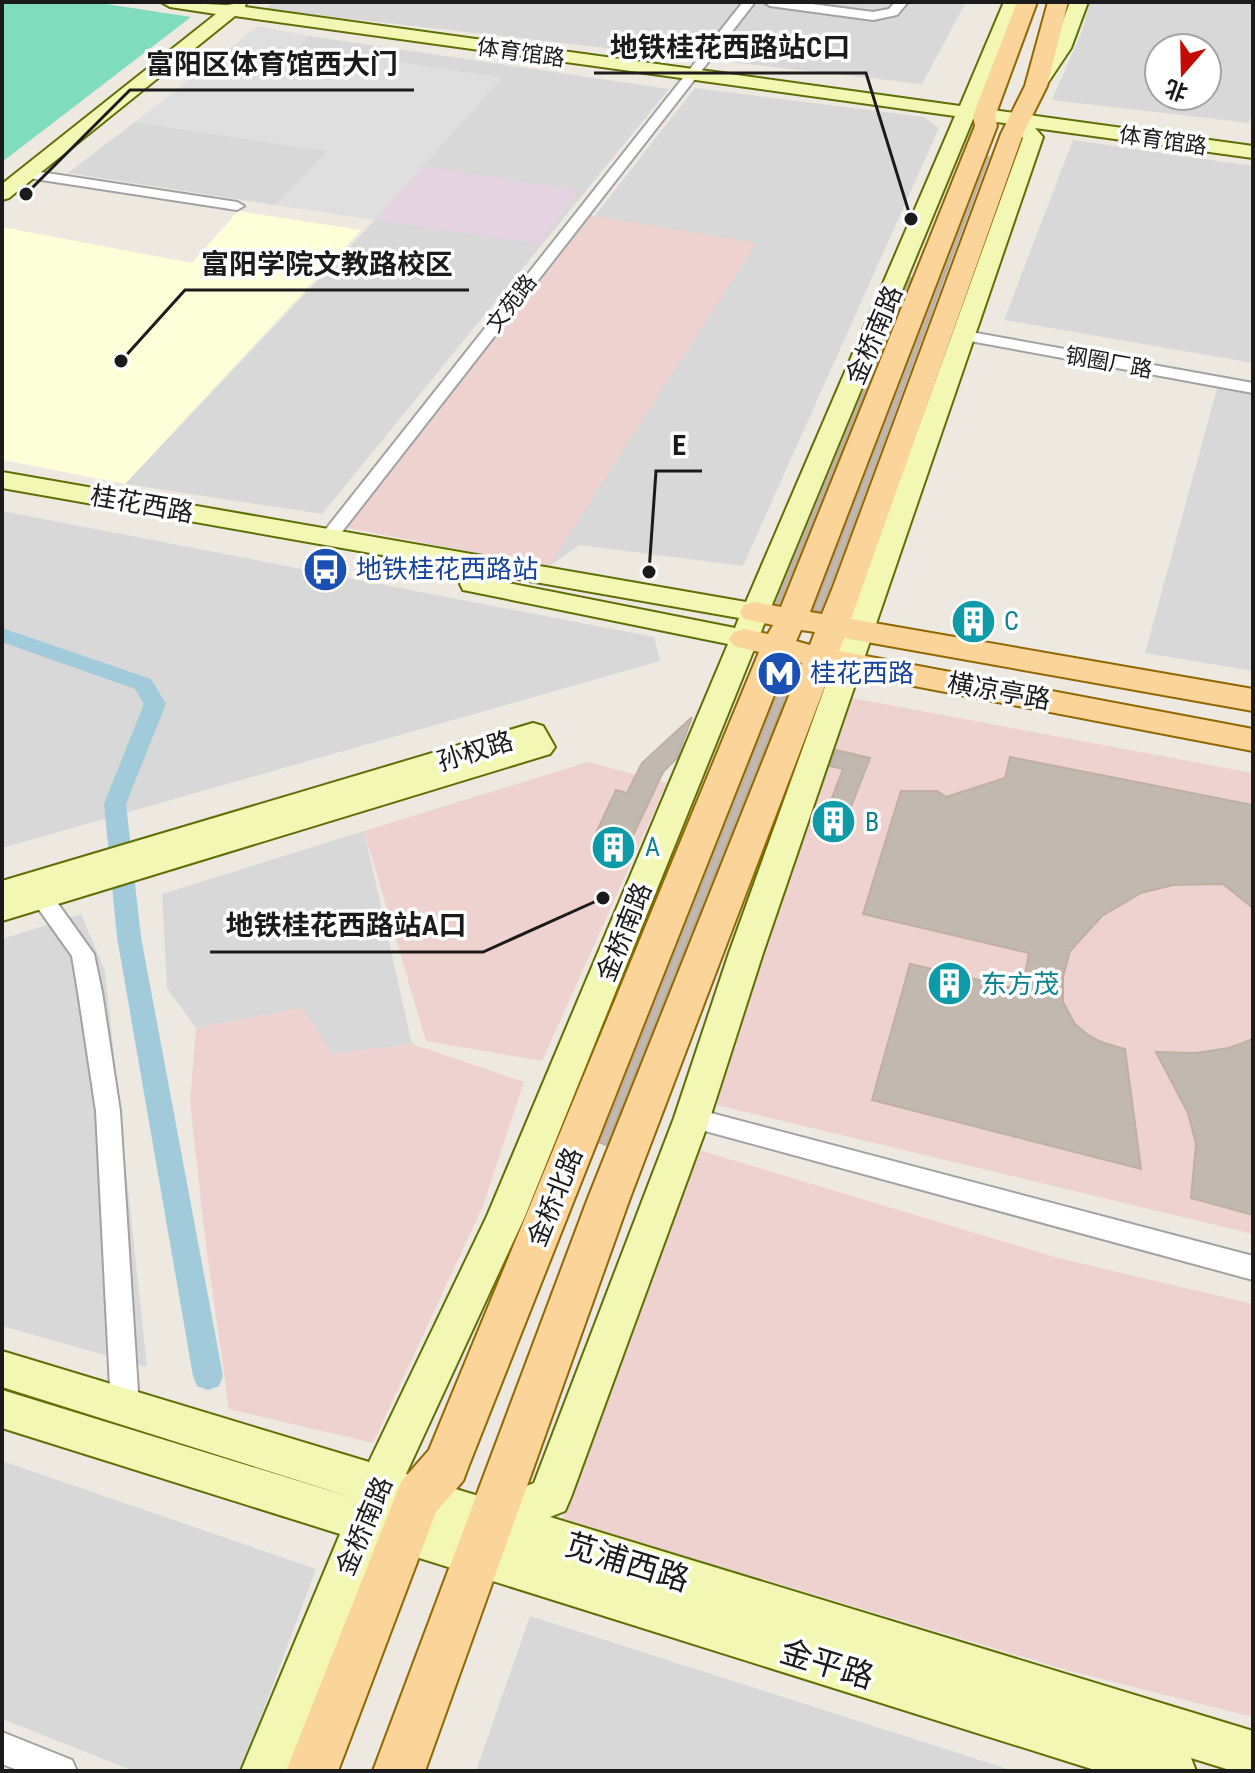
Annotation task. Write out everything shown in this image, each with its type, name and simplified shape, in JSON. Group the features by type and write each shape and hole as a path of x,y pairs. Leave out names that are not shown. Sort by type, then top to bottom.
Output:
{"main road":[{"name":"体育馆路","path":"170,2 229,5 1253,152"},
{"name":"金桥南路","path":"264,1771 392,1509 506,1216 921,287 986,126 977,111 1013,2"},
{"name":"金桥南路","path":"767,629 889,302 1027,2"},
{"path":"1036,86 1058,2"},
{"path":"487,1538 550,1497 692,1118 840,644 978,262 1033,137 1021,117 1036,86 1062,48 1079,2"},
{"path":"2,194 229,5"},
{"path":"2,180 229,5"},
{"name":"体育馆路","path":"1021,117 1253,145"},
{"path":"840,644 965,336 978,262"},
{"path":"889,302 921,287"},
{"name":"桂花西路","path":"2,480 328,538 767,629"},
{"name":"桂花西路","path":"2,495 662,620 767,629"},
{"name":"横凉亭路","path":"767,629 1253,740"},
{"name":"金桥北路","path":"312,1771 392,1509 446,1465 566,1169 767,629"},
{"name":"横凉亭路","path":"840,644 1253,700"},
{"name":"金桥北路","path":"399,1771 487,1538 609,1198 840,644"},
{"name":"孙权路","path":"2,909 147,857 533,733 540,747 147,857"},
{"name":"孙权路","path":"2,893 59,887"},
{"path":"506,1216 566,1169"},
{"name":"苋浦西路","path":"2,1369 125,1407 392,1509"},
{"name":"苋浦西路","path":"2,1409 392,1509 1253,1754"},
{"name":"金平路","path":"487,1538 1173,1771"}],"street":[{"name":"文苑路","path":"328,538 749,2"},
{"path":"770,2 881,16 893,12 902,2"},
{"path":"27,174 237,206"},
{"name":"钢圈厂路","path":"965,336 1253,388"},
{"path":"59,887 83,954 108,1111 125,1407"},
{"path":"692,1118 1253,1268"},
{"path":"2,1748 61,1771"}],"shaded area":[{"path":"273,2 966,2 922,84 265,9"},
{"path":"1090,2 1253,2 1253,109 1249,123 1155,112 1223,112 1223,32 1143,32 1143,111 1052,100 1082,31"},
{"path":"258,26 309,36 299,47 502,78 375,220 275,205 327,151 135,122"},
{"path":"309,36 669,89 322,514 125,484 375,220 501,78 297,47"},
{"path":"695,88 924,117 939,128 743,566 579,545 548,567 350,528"},
{"path":"135,122 328,151 275,205 68,173"},
{"path":"1073,140 1253,166 1253,363 1004,320"},
{"path":"423,166 578,190 540,244 375,220"},
{"path":"238,211 361,230 125,484 2,460 2,227 192,263"},
{"path":"583,214 756,243 548,567 339,526"},
{"path":"1218,385 1253,392 1253,671 1145,653"},
{"path":"2,511 654,637 660,661 2,848"},
{"path":"841,696 1253,773 1253,1234 700,1101"},
{"path":"588,762 667,783 542,1061 426,1041 364,831"},
{"path":"364,831 412,1044 332,1054 302,1008 196,1028 167,988 162,894"},
{"path":"81,914 105,971 147,1367 2,1326 2,939"},
{"path":"302,1008 332,1054 412,1044 524,1082 483,1206 373,1443 229,1409 190,1102 196,1028"},
{"path":"689,1147 1058,1258 1253,1304 1253,1717 1070,1671 562,1519"},
{"path":"2,1461 316,1569 241,1771 134,1771 2,1719"},
{"path":"530,1616 1014,1771 476,1771"}],"green space":[{"path":"2,2 93,2 191,17 2,162"}],"building":[{"path":"989,156 830,586 820,611 814,610"},
{"path":"911,277 779,604 776,603 777,601"},
{"path":"790,663 798,665 606,1145 600,1143"},
{"path":"692,717 677,758 663,772 619,865 595,859 607,835 596,833 616,790 627,793 642,763"},
{"path":"836,750 870,758 839,837 819,832 843,769 830,766"},
{"name":"东方茂","path":"1010,757 1253,805 1253,908 1223,884 1173,885 1141,893 1102,916 1070,951 1063,977 1063,1002 1075,1024 1087,1034 1125,1049 1141,1169 872,1100 910,964 1022,990 1029,953 863,914 901,791 937,791 946,797 1005,778"},
{"path":"1253,1039 1253,1215 1191,1198 1196,1144 1188,1113 1156,1052 1196,1053 1229,1048"}],"waterway":[{"path":"2,635 143,684 155,704 115,804 129,937 208,1376"}],"place":[{"name":"富阳区体育馆西大门","path":"26,194"},
{"name":"地铁桂花西路站C口","path":"911,219"},
{"name":"富阳学院文教路校区","path":"121,361"},
{"name":"地铁桂花西路站","path":"325,569"},
{"name":"E","path":"649,572"},
{"name":"C","path":"973,621"},
{"name":"桂花西路","path":"779,673"},
{"name":"B","path":"834,822"},
{"name":"A","path":"614,847"},
{"name":"地铁桂花西路站A口","path":"603,898"},
{"name":"东方茂","path":"950,984"}]}
